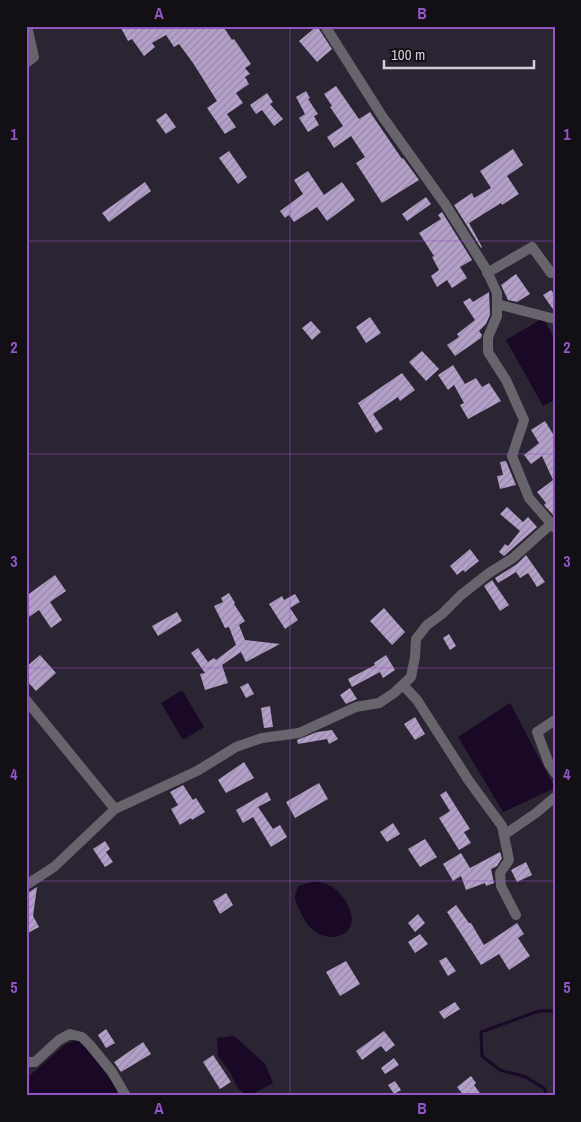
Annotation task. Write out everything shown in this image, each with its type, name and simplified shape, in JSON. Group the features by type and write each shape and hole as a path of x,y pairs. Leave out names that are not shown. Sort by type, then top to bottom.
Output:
{"street":[{"path":"26,26 34,58 26,63"},
{"path":"26,885 54,867 115,809 179,780 236,747 262,738 299,733 356,707 379,703 394,693 411,677 416,639 427,625 442,614 461,595 513,558 553,526 529,498 512,456 524,420 506,380 488,352 488,337 497,316 497,293 487,272 445,204 382,116 325,26"},
{"path":"487,272 532,247 551,272 555,273"},
{"path":"497,304 555,319"},
{"path":"402,685 417,700 469,781 502,826 509,860 500,873 501,886 516,915"},
{"path":"26,700 115,809"},
{"path":"555,720 537,732 555,772"},
{"path":"504,835 555,797"},
{"path":"26,1062 35,1062 59,1040 70,1034 82,1037 112,1072 126,1096"}],"shaded area":[{"path":"543,318 555,339 555,400 543,406 506,340"},
{"path":"182,690 204,727 183,740 161,703"},
{"path":"510,703 555,788 503,812 458,737"},
{"path":"316,881 335,889 344,899 351,912 352,922 348,930 341,935 332,937 322,935 304,919 295,898 298,886"},
{"path":"234,1036 265,1064 273,1083 249,1096 238,1089 230,1072 218,1056 217,1038"},
{"path":"79,1039 122,1096 26,1096 27,1078 66,1044"}],"building":[{"path":"120,26 223,26 251,64 245,68 250,74 245,77 249,84 236,93 243,103 227,114 236,127 225,134 207,108 217,101 179,44 174,47 166,35 152,43 155,47 144,56 132,39 128,41"},
{"path":"317,26 332,49 317,62 299,41"},
{"path":"336,86 359,119 370,112 402,159 419,180 382,203 356,163 365,157 351,136 334,148 327,137 343,126 324,94"},
{"path":"306,91 310,98 308,99 318,114 314,116 319,125 308,132 299,118 305,114 296,97"},
{"path":"267,93 273,102 270,104 283,119 274,126 262,110 256,114 250,105"},
{"path":"166,113 176,127 166,134 156,120"},
{"path":"513,149 523,165 507,176 519,194 469,223 481,248 454,205 472,193 474,198 491,188 480,171"},
{"path":"229,151 247,177 238,184 219,158"},
{"path":"308,171 324,195 342,182 355,200 327,221 317,207 294,222 289,215 285,218 280,211 303,194 294,180"},
{"path":"145,182 151,191 109,222 102,213"},
{"path":"426,197 431,204 407,221 402,214"},
{"path":"442,212 472,260 460,267 467,278 452,288 447,280 437,287 431,276 439,270 432,257 434,256 419,233 441,219 438,215"},
{"path":"516,274 530,294 517,302 508,300 501,285"},
{"path":"551,290 555,295 555,312 543,295"},
{"path":"489,292 490,315 486,324 479,331 482,335 481,338 455,356 447,345 459,337 457,334 475,320 463,302 470,298 473,302"},
{"path":"370,317 381,333 366,343 356,327"},
{"path":"311,321 321,332 312,340 302,328"},
{"path":"422,351 439,369 426,381 409,362"},
{"path":"453,365 465,384 476,378 482,387 489,383 501,401 468,419 460,405 464,403 454,385 448,390 438,375"},
{"path":"402,373 415,390 400,401 398,397 373,414 383,429 376,433 358,403"},
{"path":"545,421 555,437 555,517 544,505 546,503 537,492 553,480 542,456 531,464 524,455 539,443 531,430"},
{"path":"506,461 516,485 500,489 497,476 503,475 500,462"},
{"path":"507,507 523,522 528,517 537,527 504,556 499,552 505,544 508,546 520,531 500,514"},
{"path":"470,549 479,561 465,572 463,570 457,575 450,566"},
{"path":"526,555 545,582 537,587 528,573 520,578 516,572 498,583 495,578 517,564"},
{"path":"55,575 66,591 50,602 62,620 51,628 39,610 26,619 26,596"},
{"path":"492,580 509,605 500,611 484,586"},
{"path":"229,593 245,621 239,625 245,640 280,644 246,662 241,652 222,665 228,683 205,690 200,674 205,673 191,653 198,648 208,662 214,658 216,660 236,645 229,627 225,628 214,606 223,602 221,598"},
{"path":"295,594 300,602 290,608 298,620 285,629 269,604 282,596 284,600"},
{"path":"384,608 405,632 392,645 370,621"},
{"path":"177,612 182,621 158,636 152,626"},
{"path":"449,634 456,646 450,650 443,638"},
{"path":"40,655 56,673 36,691 26,680 26,667"},
{"path":"386,655 395,670 383,678 380,672 352,687 348,679 375,665 374,663"},
{"path":"248,683 254,694 246,698 240,687"},
{"path":"350,688 357,699 346,704 340,695"},
{"path":"270,706 273,727 264,728 261,708"},
{"path":"415,717 425,734 415,740 404,724"},
{"path":"332,730 338,739 329,744 327,739 298,744 297,740 317,732"},
{"path":"244,762 254,778 226,793 218,780"},
{"path":"319,783 328,799 295,818 286,802"},
{"path":"183,785 193,800 196,798 205,812 180,825 171,809 178,805 170,792"},
{"path":"446,791 470,829 464,832 471,843 459,850 439,818 450,811 440,795"},
{"path":"267,792 271,800 258,807 273,829 280,825 287,837 271,847 253,817 243,823 236,810"},
{"path":"393,823 400,834 387,842 380,832"},
{"path":"425,839 437,857 420,867 408,849"},
{"path":"105,841 110,849 106,852 113,862 105,867 93,849"},
{"path":"500,852 502,858 497,866 491,869 494,883 486,886 485,883 466,890 461,876 453,881 443,864 461,853 470,868"},
{"path":"526,862 532,875 517,882 511,870"},
{"path":"37,887 33,916 39,927 26,934 26,894"},
{"path":"226,893 233,905 220,914 213,901"},
{"path":"456,905 469,923 471,923 484,945 517,923 524,934 518,938 530,956 509,970 499,954 481,965 447,912"},
{"path":"418,914 425,923 415,932 408,923"},
{"path":"420,934 428,944 415,953 408,942"},
{"path":"446,957 456,971 448,976 439,961"},
{"path":"346,961 360,984 340,996 326,972"},
{"path":"455,1002 460,1009 444,1019 439,1012"},
{"path":"106,1029 115,1043 106,1048 98,1035"},
{"path":"384,1031 395,1045 386,1052 381,1046 362,1060 356,1051"},
{"path":"143,1042 151,1054 121,1072 114,1062"},
{"path":"213,1055 231,1082 220,1089 203,1062"},
{"path":"394,1058 399,1065 385,1074 381,1068"},
{"path":"471,1076 476,1083 474,1085 482,1096 464,1096 457,1087"},
{"path":"395,1081 401,1090 394,1094 388,1085"}],"waterway":[{"path":"546,1096 545,1089 526,1077 500,1070 482,1056 481,1032 539,1011 555,1011"}]}
